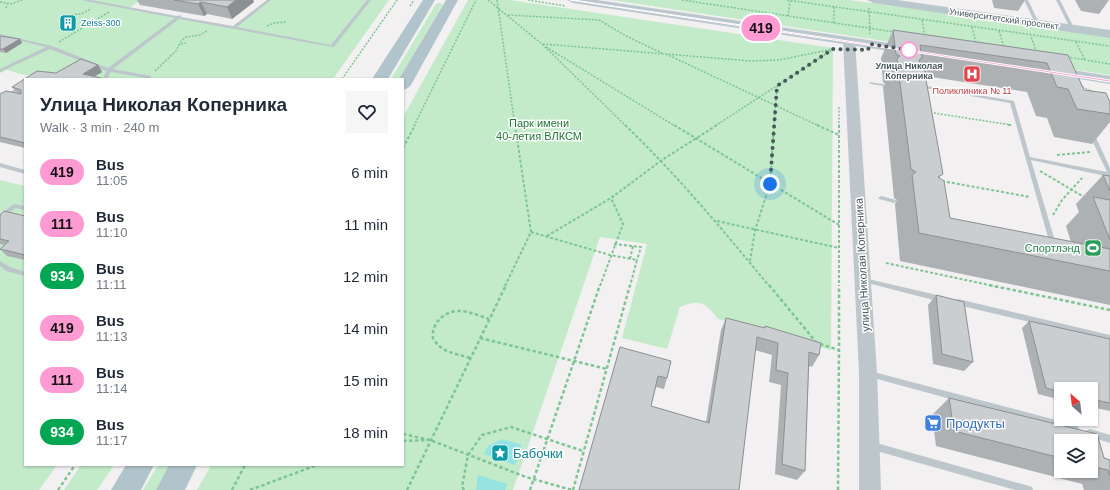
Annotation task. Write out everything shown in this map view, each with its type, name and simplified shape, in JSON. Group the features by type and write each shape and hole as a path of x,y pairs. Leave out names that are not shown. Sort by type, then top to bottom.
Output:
{"main road":[{"path":"573,0 844,47 870,44 922,52"},
{"path":"381,78 426,1"},
{"path":"404,83 449,2"},
{"name":"Университетский проспект","path":"871,3 1110,34"},
{"path":"1044,70 1068,77 1110,80"},
{"path":"125,490 140,466"}],"street":[{"name":"улица Николая Коперника","path":"844,47 863,280 868,373 870,490"}],"lane":[{"path":"85,0 218,23 332,46 369,0"},
{"path":"235,27 269,0"},
{"path":"1026,0 1031,23"},
{"path":"1058,0 1072,28"},
{"path":"130,7 136,4"},
{"path":"105,78 109,70 180,16"},
{"path":"0,35 50,47 109,70 148,78"},
{"path":"0,71 50,47"},
{"path":"871,83 883,85"},
{"path":"19,97 6,96 24,86"},
{"path":"922,86 1012,102 1057,258 940,233 933,208 933,180 923,91 922,86"},
{"path":"915,90 923,91"},
{"path":"1089,125 1110,175"},
{"path":"1029,161 1110,175"},
{"path":"0,165 24,172"},
{"path":"881,198 894,201"},
{"path":"0,218 14,206 24,208"},
{"path":"0,263 8,269 24,274"},
{"path":"863,280 1110,338"},
{"path":"868,373 1110,438"},
{"path":"869,444 1029,490"}],"path":[{"path":"0,2 7,4 16,3 22,0"},
{"path":"343,78 397,0"},
{"path":"404,146 476,0"},
{"path":"488,0 542,44 662,160 750,261 815,342 839,350"},
{"path":"407,490 531,232 497,0"},
{"path":"682,0 901,33"},
{"path":"787,0 1110,46"},
{"path":"788,16 790,0"},
{"path":"410,6 426,1"},
{"path":"68,19 69,15 81,14 102,3"},
{"path":"870,44 869,12 871,3"},
{"path":"6,8 7,4"},
{"path":"50,47 79,32 96,18 121,6"},
{"path":"834,7 834,22"},
{"path":"507,15 599,20 626,36 839,135"},
{"path":"922,20 925,36"},
{"path":"258,32 274,23 286,22"},
{"path":"148,78 176,51 181,44 181,41 186,37 200,35 218,23"},
{"path":"1031,23 1030,35 1044,70"},
{"path":"969,43 977,44 972,27"},
{"path":"998,47 1005,48 999,30"},
{"path":"1076,42 1085,60"},
{"path":"181,44 186,43"},
{"path":"542,44 751,61 779,60 844,47"},
{"path":"542,44 839,225"},
{"path":"547,236 611,198 662,160 777,86 844,47"},
{"path":"1031,52 1037,53"},
{"path":"1064,57 1110,64"},
{"path":"1068,77 1096,93"},
{"path":"750,261 755,230 770,184 777,86"},
{"path":"838,490 839,103"},
{"path":"925,112 1019,127"},
{"path":"1057,155 1100,151"},
{"path":"1029,161 1088,199"},
{"path":"1047,226 1062,200 1088,171"},
{"path":"933,180 1039,198"},
{"path":"530,490 610,255 623,224 611,198"},
{"path":"716,221 839,248"},
{"path":"531,232 610,255 637,260"},
{"path":"404,434 430,440 468,456 534,479 572,490 641,248 614,244"},
{"path":"630,259 633,246"},
{"path":"886,263 1110,310"},
{"path":"470,358 440,348 433,339 433,328 440,318 452,312 465,312 489,319"},
{"path":"480,338 607,369"},
{"path":"464,490 462,487 468,456 482,435 510,427 584,451"},
{"path":"404,441 430,440"},
{"path":"58,490 74,466"},
{"path":"232,490 244,466"},
{"path":"250,490 314,466"}],"green space":[{"path":"0,0 141,0 128,9 234,27 269,0 389,0 334,78 86,78 24,75 7,70 0,73"},
{"name":"Парк имени 40-летия ВЛКСМ","path":"468,0 510,0 833,48 831,350 718,319 706,306 697,303 680,307 667,349 622,338 647,244 600,237 513,490 197,490 210,466 404,466 404,115"},
{"path":"612,0 849,0 1110,36 1110,75"},
{"path":"436,4 443,4 400,78 392,78"},
{"path":"0,180 24,186 24,466 56,466 39,490 0,490"},
{"path":"80,466 113,467 97,490 64,490"},
{"path":"157,466 172,466 159,490 143,490"}],"water":[{"path":"502,439 522,445 515,465 484,454 488,446"},
{"path":"478,475 507,484 505,490 476,490"}],"building":[{"path":"174,0 236,0 227,7 201,2 198,4"},
{"path":"893,30 1068,55 1084,90 1106,93 1110,102 1110,114 1077,109 1068,89 1057,87 1047,63 920,45 922,58 919,62 923,63 943,174 938,177 944,181 950,218 1110,249 1110,271 919,233 912,175 916,172 911,169 897,59 900,56 896,54"},
{"path":"0,36 20,39 3,49 0,49"},
{"path":"81,59 98,65 83,74 101,78 26,78 37,71 56,73"},
{"path":"24,79 24,143 0,137 0,94 6,91 21,94 21,90 12,87"},
{"path":"1103,175 1110,176 1110,191"},
{"path":"1093,197 1110,200 1110,240"},
{"path":"4,211 24,216 24,255 0,249 9,241 0,239 0,215"},
{"path":"936,295 964,302 973,362 942,354"},
{"path":"726,318 765,328 765,326 821,343 819,355 809,352 805,471 782,464 788,373 776,370 778,343 757,337 739,490 579,490 620,347 671,361 667,378 658,376 651,406 709,423"},
{"path":"1029,321 1110,339 1110,403 1098,400 1098,382 1054,382 1054,390 1046,388"},
{"path":"949,398 1054,424 1054,426 1064,426 1097,434 1054,434 1054,456 954,431"},
{"path":"1098,437 1104,458 1110,460 1110,476 1108,470 1098,468"}],"bus line":[{"name":"419","path":"573,0 1110,80"}],"place":[{"name":"Zeiss-300","path":"68,23"},
{"name":"Улица Николая Коперника","path":"909,50"},
{"name":"Поликлиника № 11","path":"972,74"},
{"name":"Спортлэнд","path":"1093,248"},
{"name":"Продукты","path":"933,423"},
{"name":"Бабочки","path":"500,453"}],"route":[{"path":"770,184 777,86 833,49 868,50 870,44 909,50"}]}
